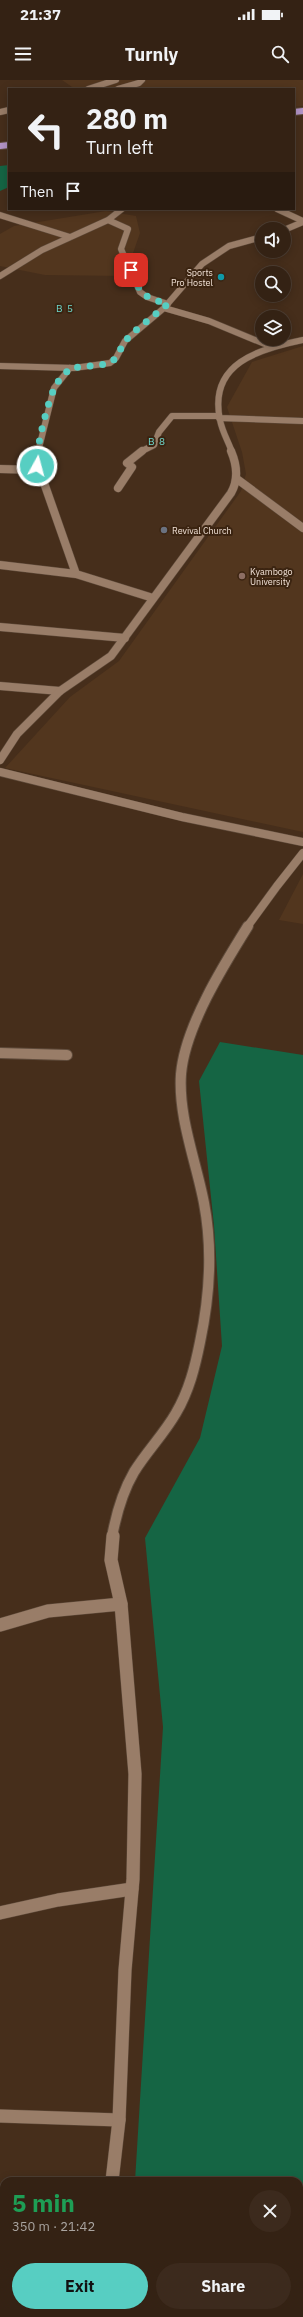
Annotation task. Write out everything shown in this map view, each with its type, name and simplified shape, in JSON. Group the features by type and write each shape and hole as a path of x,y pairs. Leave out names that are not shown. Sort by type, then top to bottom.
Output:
{"street":[{"path":"90,88 105,82 116,80"},
{"path":"122,88 139,83 142,80"},
{"path":"105,82 116,88"},
{"path":"0,276 42,250 108,220 121,210"},
{"path":"279,210 303,222"},
{"path":"0,215 70,238"},
{"path":"108,220 128,229 121,249 140,292 166,306 209,321 272,347"},
{"path":"291,227 303,222"},
{"path":"0,366 70,368 101,365 113,361 129,336 166,306 202,264 213,255 229,246 255,239"},
{"path":"0,760 17,734 60,691 111,656 224,505 237,479 233,455 219,417 218,404 220,390 231,369 247,357 272,347 303,340"},
{"path":"70,368 54,388 36,460 38,470 76,574"},
{"path":"118,488 132,468 127,464 137,453 154,445 159,432 172,416 303,421"},
{"path":"0,469 38,470"},
{"path":"237,479 303,528"},
{"path":"0,565 76,574 154,598"},
{"path":"0,627 125,638"},
{"path":"0,686 60,691"},
{"path":"0,772 182,817 303,842"},
{"path":"112,2177 119,2120 125,1970 132,1889 134,1774 121,1604 110,1559 115,1523 134,1472 164,1434 182,1403 190,1382 205,1319 210,1271 209,1240 204,1204 192,1153 181,1080 183,1060 201,1011 226,961 250,921 277,883 303,853"},
{"path":"0,1053 67,1055"},
{"path":"0,1625 48,1611 80,1606 121,1604"},
{"path":"0,1913 58,1900 132,1889"},
{"path":"0,2116 119,2120"}],"shaded area":[{"path":"62,80 303,80 303,106 295,107 295,88 74,88"},
{"path":"106,211 136,216 140,233 125,276 45,275 0,266 0,234 14,226"},
{"name":"Kyambogo University","path":"303,346 303,832 5,768 70,697 119,661 241,491 246,474 242,452 227,407 252,362"},
{"path":"303,874 303,924 279,920"}],"green space":[{"path":"8,165 8,187 0,191 0,166"},
{"path":"220,1042 303,1055 303,2177 135,2177 163,1727 145,1538 200,1438 222,1346 214,1226 199,1081"}],"place":[{"name":"Sports Pro Hostel","path":"221,277"},
{"name":"Revival Church","path":"164,530"},
{"name":"Kyambogo University","path":"242,576"}],"district":[{"name":"B 5","path":"65,308"},
{"name":"B 8","path":"157,441"}],"route":[{"path":"37,466 36,460 41,438 54,388 58,382 70,368 83,368 110,363 113,361 116,358 122,344 129,336 168,304 147,297 140,292 131,270"}]}
